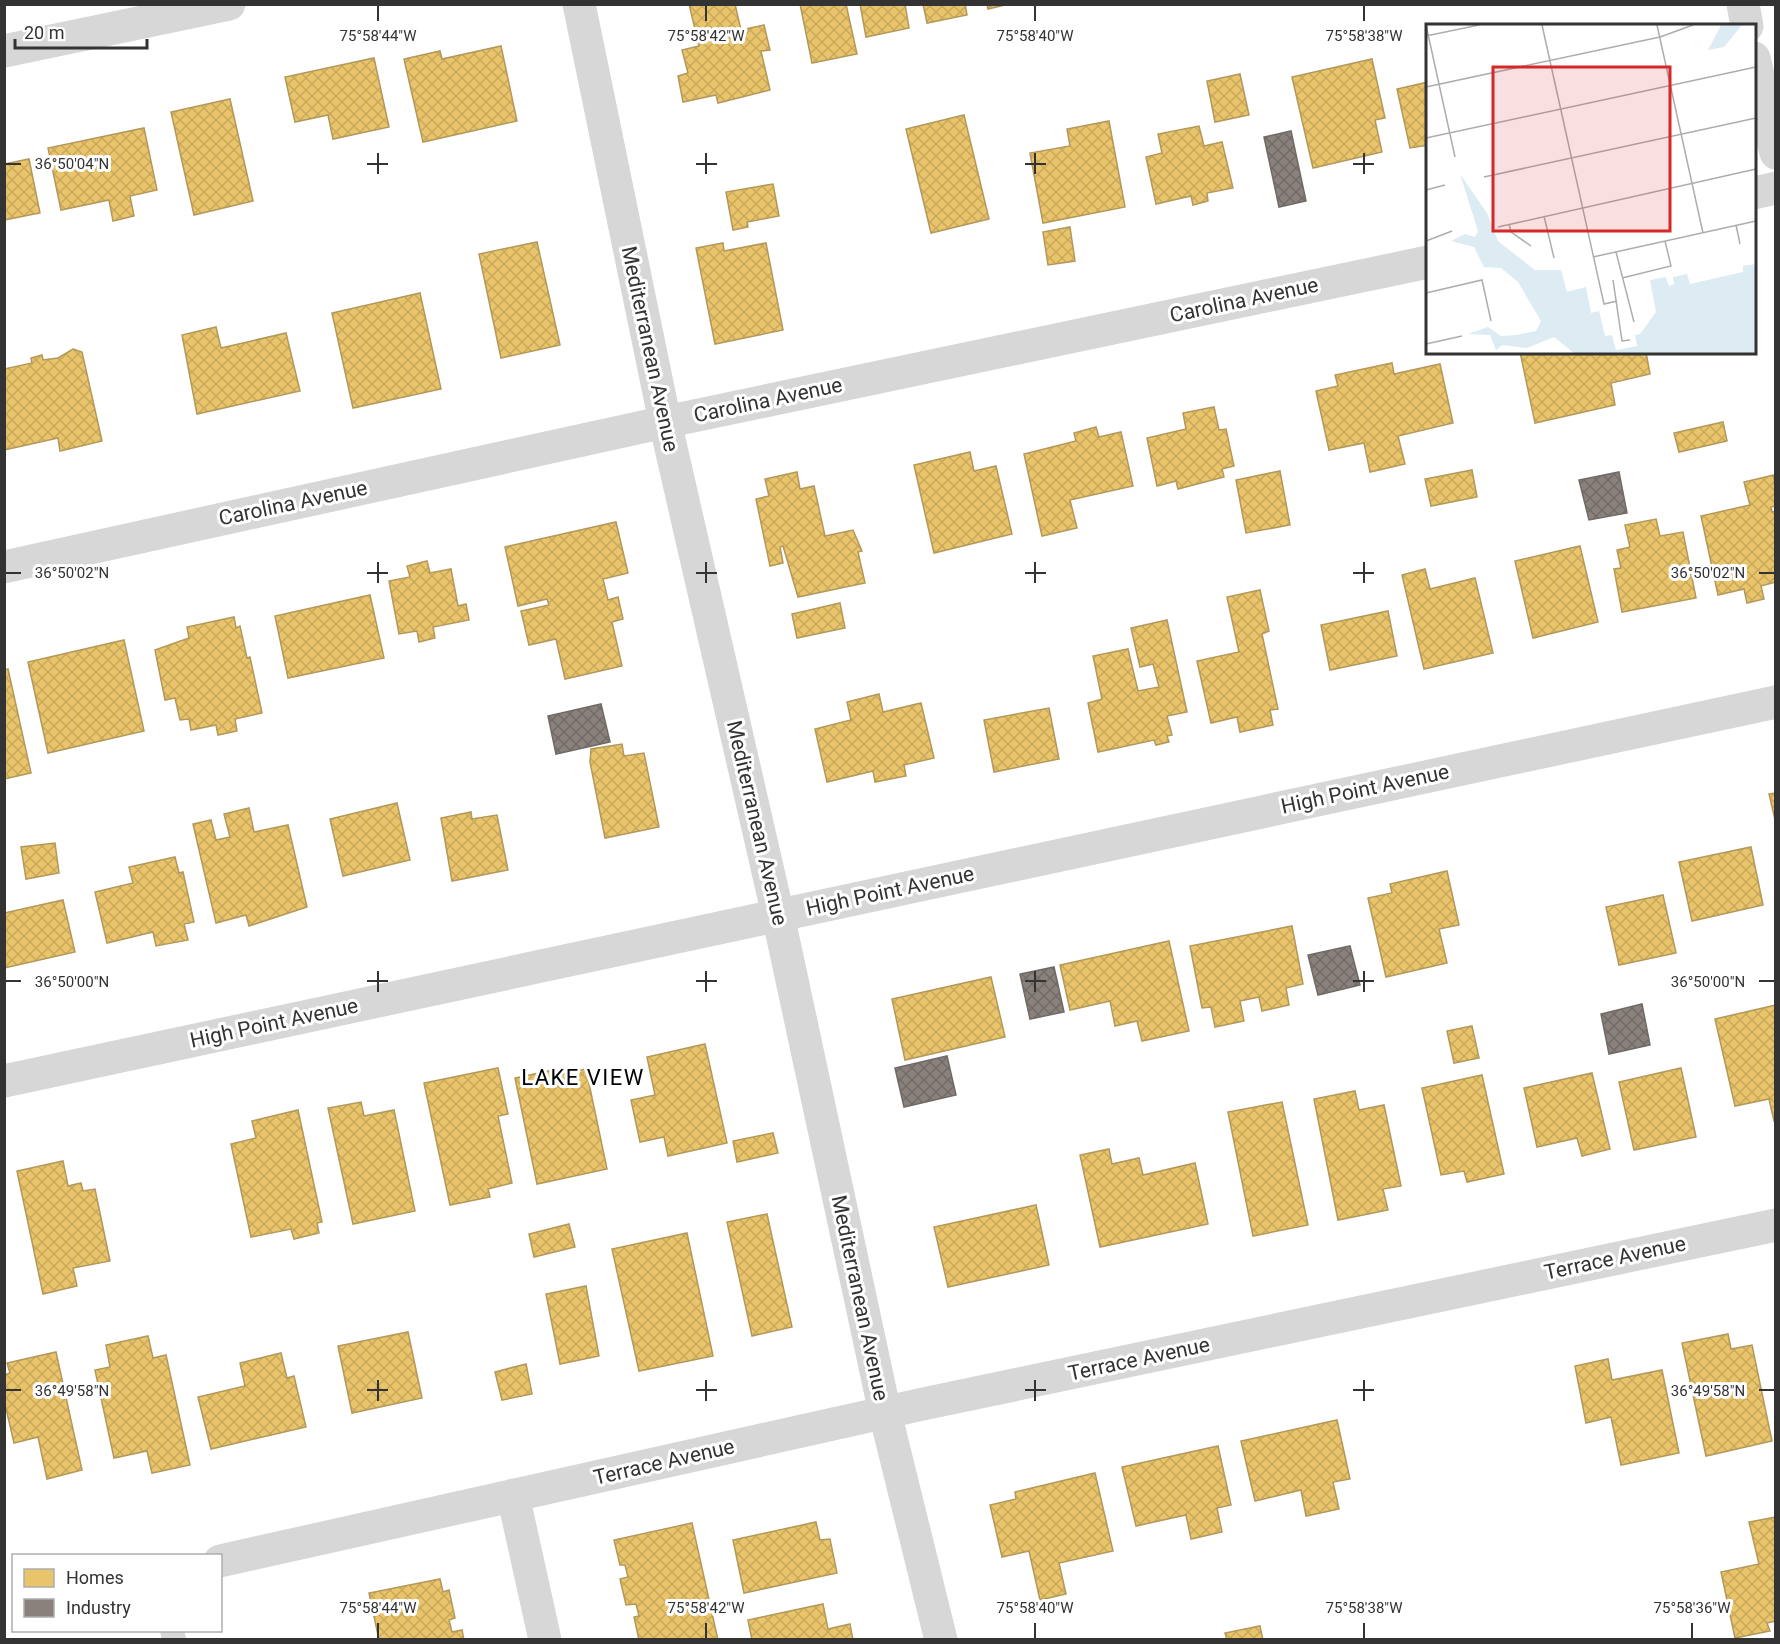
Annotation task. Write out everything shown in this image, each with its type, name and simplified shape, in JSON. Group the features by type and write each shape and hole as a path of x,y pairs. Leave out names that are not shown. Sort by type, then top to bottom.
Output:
{"street":[{"path":"4,51 229,4"},
{"name":"Mediterranean Avenue","path":"579,4 664,422 778,915 885,1413 941,1640"},
{"path":"1743,4 1747,24"},
{"path":"1756,63 1776,153"},
{"path":"1756,193 1776,188"},
{"name":"Carolina Avenue","path":"4,567 664,422 1426,262"},
{"name":"High Point Avenue","path":"4,1081 1776,702"},
{"name":"Terrace Avenue","path":"222,1561 885,1413 1776,1225"},
{"path":"513,1496 545,1640"}],"building: Homes":[{"path":"689,4 735,4 741,30 764,25 770,50 761,51 770,90 718,103 716,95 683,102 678,76 688,73 682,50 699,46"},
{"path":"800,4 846,4 857,54 812,63"},
{"path":"860,4 905,4 909,28 866,37"},
{"path":"923,4 965,4 967,15 927,23"},
{"path":"987,4 1009,4 988,9"},
{"path":"501,46 517,121 423,142 404,59 440,51 442,59"},
{"path":"374,58 389,127 333,139 328,115 295,122 285,77"},
{"path":"1372,59 1385,118 1375,120 1382,152 1313,168 1292,77"},
{"path":"1240,74 1249,115 1215,122 1207,81"},
{"path":"1426,82 1426,145 1410,148 1397,89"},
{"path":"230,99 253,201 194,215 171,112"},
{"path":"964,115 989,219 931,233 906,129"},
{"path":"1109,121 1125,207 1043,223 1030,153 1070,146 1067,129"},
{"path":"1199,126 1204,146 1222,142 1233,188 1207,193 1208,201 1193,205 1191,196 1156,204 1146,157 1162,153 1158,134"},
{"path":"144,128 157,190 130,196 134,216 113,221 109,200 61,210 48,148"},
{"path":"29,159 40,213 4,220 4,164"},
{"path":"773,184 779,216 747,222 748,227 733,230 726,192"},
{"path":"1070,227 1075,261 1048,265 1043,232"},
{"path":"537,242 560,345 501,358 479,254"},
{"path":"723,243 724,251 766,243 783,330 715,344 696,248"},
{"path":"420,293 441,389 353,408 332,313"},
{"path":"216,327 221,348 286,333 300,391 197,414 182,335"},
{"path":"73,349 82,352 102,441 60,451 58,438 4,450 4,369 32,363 31,358 42,355 43,360 58,358"},
{"path":"1520,354 1646,354 1650,374 1611,383 1615,405 1535,423"},
{"path":"1392,363 1394,374 1440,364 1453,423 1398,436 1405,464 1370,472 1364,443 1329,450 1316,391 1338,386 1335,375"},
{"path":"1214,407 1219,430 1226,429 1234,466 1222,469 1224,477 1178,489 1176,481 1157,486 1147,438 1186,429 1183,413"},
{"path":"1723,422 1727,441 1679,452 1674,433"},
{"path":"1096,427 1099,437 1121,432 1133,486 1070,500 1077,528 1042,536 1024,454 1076,441 1074,433"},
{"path":"970,452 974,471 996,466 1012,534 934,553 914,465"},
{"path":"1472,470 1477,497 1431,506 1425,479"},
{"path":"1280,471 1290,525 1246,533 1236,480"},
{"path":"797,472 800,489 814,486 825,536 853,530 862,551 858,552 865,583 798,597 783,546 780,547 783,563 770,566 756,499 769,496 765,479"},
{"path":"1774,475 1776,506 1771,507 1772,512 1776,511 1776,582 1761,586 1764,599 1747,603 1744,589 1718,595 1701,516 1750,505 1744,482"},
{"path":"1656,519 1660,536 1683,532 1696,598 1622,612 1614,569 1621,568 1617,550 1630,547 1625,525"},
{"path":"616,522 628,573 603,579 608,600 618,597 623,619 612,622 622,666 565,679 556,639 529,645 521,611 549,605 547,599 518,606 505,547"},
{"path":"1580,546 1598,622 1533,638 1515,561"},
{"path":"427,561 430,573 451,569 458,606 466,604 469,620 433,627 435,638 419,642 417,631 399,634 389,581 410,577 407,566"},
{"path":"1425,569 1430,589 1475,578 1493,653 1424,669 1402,575"},
{"path":"1260,590 1269,631 1262,634 1278,709 1270,710 1273,725 1240,732 1237,717 1211,723 1197,661 1239,652 1227,597"},
{"path":"370,595 384,658 288,678 275,616"},
{"path":"840,603 845,628 797,638 792,614"},
{"path":"1388,611 1397,656 1330,670 1321,625"},
{"path":"234,617 236,628 240,626 247,658 250,657 262,713 235,719 237,731 218,735 216,725 191,730 189,719 180,720 175,698 165,700 155,650 189,638 187,627"},
{"path":"1167,620 1187,712 1167,716 1172,735 1167,736 1169,742 1156,745 1154,740 1098,752 1088,703 1102,699 1093,656 1128,649 1138,691 1159,687 1153,664 1140,667 1131,628"},
{"path":"124,640 144,731 48,753 28,662"},
{"path":"8,669 31,773 4,779 4,670"},
{"path":"879,694 883,712 921,703 934,758 904,765 906,776 875,782 873,771 827,782 815,729 851,720 847,702"},
{"path":"1049,708 1059,759 994,772 984,720"},
{"path":"622,744 624,756 644,753 659,827 605,838 590,762 591,749"},
{"path":"1776,793 1776,824 1769,794"},
{"path":"397,803 410,860 343,876 330,819"},
{"path":"249,808 254,832 288,825 307,907 249,926 246,915 216,923 193,824 211,820 216,840 230,837 224,814"},
{"path":"471,812 472,819 497,815 508,870 452,881 441,818"},
{"path":"55,843 59,873 26,879 21,847"},
{"path":"1751,847 1763,905 1692,921 1679,862"},
{"path":"175,857 179,873 183,872 194,922 184,924 188,940 156,946 153,932 107,943 95,892 133,883 129,867"},
{"path":"1447,871 1459,925 1439,929 1447,963 1386,977 1368,898 1392,893 1390,884"},
{"path":"1663,895 1676,953 1619,965 1606,907"},
{"path":"63,900 75,952 4,968 4,913"},
{"path":"1292,926 1303,984 1286,988 1289,1005 1262,1011 1259,997 1240,1001 1244,1021 1215,1027 1211,1007 1202,1008 1190,946"},
{"path":"1169,941 1189,1031 1142,1041 1137,1021 1115,1026 1110,1001 1070,1010 1060,965"},
{"path":"991,977 1005,1037 905,1060 892,999"},
{"path":"1776,1005 1776,1120 1774,1121 1769,1099 1735,1106 1715,1019"},
{"path":"1472,1026 1479,1058 1454,1063 1447,1031"},
{"path":"705,1044 727,1143 668,1156 664,1137 640,1142 631,1100 655,1095 647,1057"},
{"path":"498,1068 508,1114 498,1116 512,1183 488,1189 490,1197 450,1205 424,1083"},
{"path":"1681,1068 1696,1137 1634,1150 1619,1082"},
{"path":"586,1069 607,1169 537,1184 515,1078 553,1070 554,1076"},
{"path":"1592,1073 1610,1149 1582,1156 1577,1138 1537,1147 1524,1088"},
{"path":"1482,1075 1504,1174 1467,1182 1464,1171 1441,1175 1422,1088"},
{"path":"1355,1091 1359,1110 1384,1105 1401,1186 1383,1189 1388,1210 1338,1220 1314,1099"},
{"path":"361,1102 364,1116 394,1110 415,1211 353,1224 328,1108"},
{"path":"1282,1102 1308,1225 1253,1236 1228,1112"},
{"path":"298,1110 322,1222 317,1223 319,1233 294,1239 291,1229 251,1237 231,1144 256,1138 252,1121"},
{"path":"773,1133 778,1153 737,1162 733,1141"},
{"path":"1109,1149 1112,1164 1139,1158 1143,1175 1195,1163 1208,1224 1100,1247 1080,1155"},
{"path":"63,1161 68,1186 81,1183 83,1191 95,1189 110,1261 73,1268 77,1286 43,1294 17,1171"},
{"path":"1036,1205 1049,1265 948,1287 934,1227"},
{"path":"767,1214 792,1327 752,1336 727,1222"},
{"path":"569,1224 575,1247 534,1257 529,1234"},
{"path":"687,1233 713,1356 639,1371 612,1249"},
{"path":"586,1286 599,1356 560,1364 546,1294"},
{"path":"408,1332 422,1398 352,1413 338,1346"},
{"path":"1728,1334 1731,1349 1752,1345 1772,1441 1706,1456 1682,1343"},
{"path":"148,1336 153,1358 166,1355 190,1465 152,1473 147,1451 114,1458 95,1370 110,1367 106,1345"},
{"path":"56,1352 82,1470 47,1479 38,1437 14,1443 4,1400 4,1375 10,1373 7,1363"},
{"path":"281,1353 287,1378 294,1376 306,1427 211,1449 198,1397 245,1386 240,1363"},
{"path":"1608,1359 1612,1380 1662,1370 1679,1453 1621,1465 1611,1417 1586,1423 1575,1366"},
{"path":"526,1364 532,1394 502,1400 495,1372"},
{"path":"1337,1420 1350,1479 1333,1482 1339,1509 1306,1516 1301,1490 1255,1501 1241,1441"},
{"path":"1218,1446 1231,1505 1217,1508 1222,1532 1191,1539 1186,1515 1136,1526 1122,1467"},
{"path":"1095,1473 1113,1551 1059,1563 1066,1594 1040,1600 1029,1551 1002,1557 990,1505 1016,1499 1015,1492"},
{"path":"1776,1517 1776,1621 1767,1623 1770,1631 1735,1638 1721,1572 1759,1564 1749,1522"},
{"path":"816,1522 820,1540 830,1539 837,1573 744,1593 733,1540"},
{"path":"692,1523 718,1640 639,1640 634,1617 639,1616 636,1604 626,1605 620,1579 628,1577 625,1565 620,1565 614,1540"},
{"path":"440,1579 443,1592 449,1590 455,1618 449,1620 452,1632 462,1630 464,1640 379,1640 369,1593"},
{"path":"823,1604 828,1629 850,1624 853,1640 752,1640 748,1620"},
{"path":"1260,1626 1263,1640 1227,1640 1225,1633"}],"building: Industry":[{"path":"1291,131 1306,201 1279,207 1264,137"},
{"path":"1619,472 1627,513 1589,520 1579,480"},
{"path":"601,704 610,742 556,754 548,716"},
{"path":"1350,946 1360,985 1318,995 1308,955"},
{"path":"1054,967 1064,1012 1030,1019 1020,974"},
{"path":"1642,1004 1650,1045 1609,1054 1601,1014"},
{"path":"947,1056 956,1095 904,1107 895,1068"}],"district":[{"name":"LAKE VIEW","path":"583,1077"}]}
